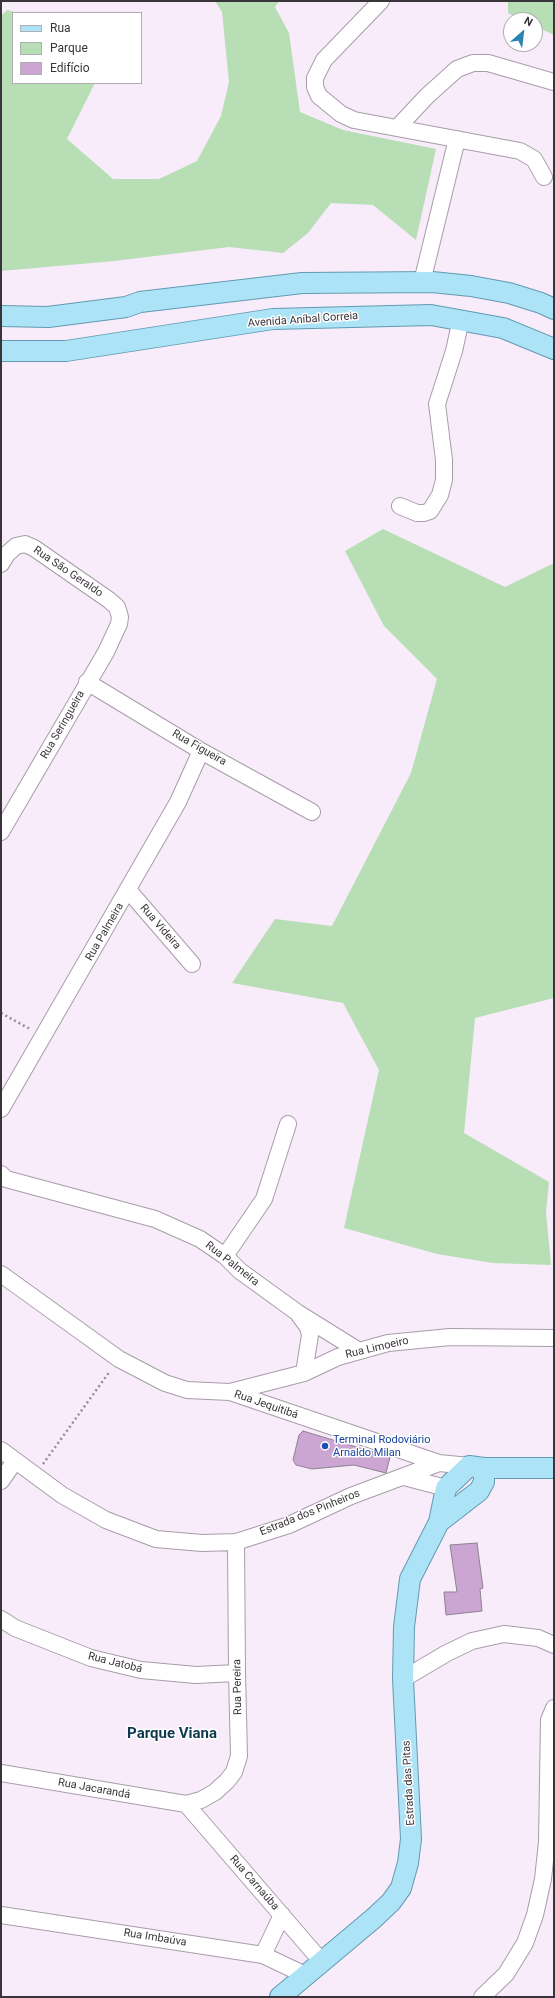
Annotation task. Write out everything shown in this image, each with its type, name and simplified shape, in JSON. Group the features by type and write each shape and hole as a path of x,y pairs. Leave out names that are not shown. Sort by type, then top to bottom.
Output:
{"main road":[{"path":"1,316 48,317 126,307 140,302 302,283 422,282 471,286 509,294 541,303 554,309"},
{"name":"Avenida Aníbal Correia","path":"1,351 66,352 273,319 431,314 503,328 554,349"},
{"path":"446,1488 477,1467 484,1482 479,1491"},
{"name":"Estrada dos Pinheiros","path":"477,1467 554,1468"},
{"path":"446,1488 479,1491 512,1468"},
{"name":"Estrada das Pitas","path":"280,1997 391,1902 401,1888 408,1863 411,1839 403,1679 404,1627 410,1579 439,1522 446,1488"},
{"name":"Estrada das Pitas","path":"439,1522 479,1491"}],"street":[{"path":"381,1 324,60 315,78 315,87 319,96 340,114 354,120 520,151 534,159 544,177"},
{"path":"397,128 427,96 457,69 473,63 488,63 554,82"},
{"path":"422,282 457,139"},
{"path":"400,506 417,513 430,512 440,495 444,480 444,460 437,404 454,351 461,319"},
{"name":"Rua São Geraldo","path":"4,559 16,546 25,544 34,548 109,600 117,608 120,617"},
{"name":"Rua Seringueira","path":"1,832 112,639 120,617"},
{"name":"Rua Figueira","path":"87,682 202,751 312,812"},
{"name":"Rua Palmeira","path":"1,1109 42,1036 129,891 178,802 202,751"},
{"name":"Rua Videira","path":"129,891 192,964"},
{"path":"225,1256 264,1198 288,1124"},
{"name":"Rua Palmeira","path":"1,1174 6,1178 155,1219 200,1239 225,1256 240,1271 298,1313 359,1351"},
{"name":"Rua Jequitibá","path":"1,1274 119,1359 165,1383 187,1390 230,1392 439,1463"},
{"name":"Rua Palmeira","path":"298,1313 308,1327 310,1335 304,1373"},
{"name":"Rua Limoeiro","path":"230,1392 304,1373 338,1356 388,1343 420,1338 450,1337 554,1338"},
{"name":"Estrada dos Pinheiros","path":"1,1450 35,1476 106,1520 142,1534 178,1542 236,1542 288,1525 351,1496 439,1463 477,1467"},
{"path":"1,1481 15,1461"},
{"path":"404,1477 446,1488"},
{"name":"Rua Pereira","path":"186,1804 201,1800 215,1792 234,1772 240,1756 237,1673 236,1542"},
{"name":"Rua Jatobá","path":"1,1619 15,1628 91,1658 141,1670 196,1675 237,1673"},
{"path":"403,1679 446,1653 472,1641 504,1634 538,1638 554,1645"},
{"path":"482,1997 506,1974 525,1943 535,1915 543,1879 547,1842 551,1797 549,1720 554,1708"},
{"name":"Rua Jacarandá","path":"1,1773 186,1804"},
{"name":"Rua Carnaúba","path":"186,1804 322,1962"},
{"name":"Rua Imbaúva","path":"1,1915 263,1955 305,1975"},
{"path":"263,1955 282,1915"}],"path":[{"path":"1,1013 42,1036"},
{"path":"35,1476 119,1359"}],"green space":[{"path":"215,1 279,1 275,7 289,33 300,112 343,130 436,149 416,240 373,205 331,203 308,233 283,253 229,247 114,261 1,271 1,16 7,10 15,12 12,12 12,84 94,84 67,139 113,179 159,179 197,161 221,116 229,82 222,12"},
{"path":"508,1 554,1 554,35 543,30 543,12 508,12"},
{"path":"383,529 505,587 554,563 554,998 475,1018 464,1133 549,1182 546,1212 551,1265 493,1263 437,1254 344,1228 379,1070 343,1003 232,983 275,919 332,926 411,773 437,679 384,626 345,551"}],"building":[{"name":"Terminal Rodoviário Arnaldo Milan","path":"303,1431 390,1457 386,1473 354,1465 312,1469 296,1465 293,1460 299,1435"},
{"path":"477,1543 483,1588 480,1589 482,1611 446,1615 444,1592 457,1592 450,1545"}],"place":[{"name":"Terminal Rodoviário Arnaldo Milan","path":"325,1446"}],"district":[{"name":"Parque Viana","path":"172,1734"}]}
